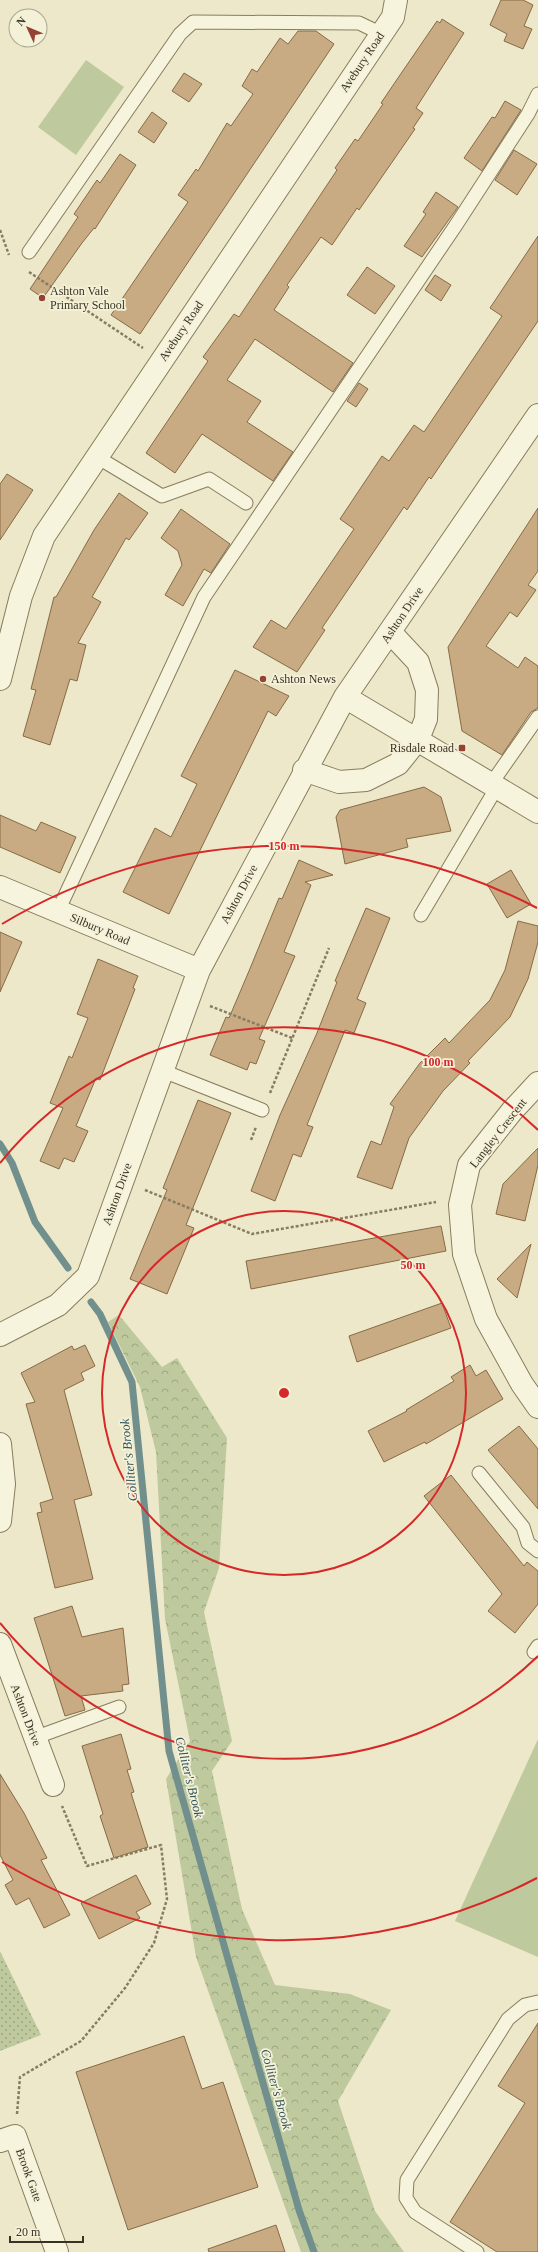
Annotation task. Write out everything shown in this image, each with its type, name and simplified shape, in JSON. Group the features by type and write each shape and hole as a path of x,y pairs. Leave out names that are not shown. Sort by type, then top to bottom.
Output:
{"street":[{"name":"Avebury Road","path":"0,679 21,596 44,536 382,34 393,17 396,0"},
{"name":"Ashton Drive","path":"0,1335 58,1305 88,1276 199,970 304,770 345,697 538,415"},
{"path":"304,770 339,782 366,780 398,764 418,739 426,719 427,690 418,662 390,632"},
{"path":"345,697 418,739 538,812"},
{"name":"Silbury Road","path":"0,887 199,970"},
{"name":"Langley Crescent","path":"538,1084 512,1111 469,1165 460,1205 464,1254 486,1319 522,1384 538,1407"},
{"path":"0,1444 4,1484 0,1522"},
{"name":"Ashton Drive","path":"0,1644 34,1738 53,1785"},
{"name":"Brook Gate","path":"7,2139 57,2252"}],"lane":[{"path":"29,252 180,34 193,22 359,22 382,34"},
{"path":"58,911 204,597 456,225 528,114 538,94"},
{"path":"97,457 162,496 209,479 246,503"},
{"path":"421,915 494,785 538,718"},
{"path":"163,1071 262,1110"},
{"path":"479,1473 523,1527 528,1543 538,1551"},
{"path":"34,1738 119,1707"},
{"path":"477,2252 415,2212 406,2198 407,2180 508,2019 525,2005 538,2002"}],"path":[{"path":"0,230 11,260"},
{"path":"24,269 161,362"},
{"path":"251,1140 329,948"},
{"path":"189,998 292,1038"},
{"path":"123,1179 155,1195 252,1234 462,1197"},
{"path":"7,2139 20,2077 81,2041 125,1988 154,1943 167,1899 161,1845 87,1866 53,1785"}],"green space":[{"path":"86,60 124,87 76,155 38,127"},
{"path":"119,1315 162,1367 177,1358 227,1438 219,1568 204,1612 232,1741 212,1771 242,1909 275,1985 350,1994 391,2010 338,2101 375,2211 404,2252 301,2252 196,1957 166,1779 190,1741 165,1619 156,1452 140,1387 108,1322"},
{"path":"538,1739 538,1957 455,1921"},
{"path":"0,1951 41,2035 0,2051"}],"building":[{"path":"501,0 523,0 533,5 524,26 532,29 523,49 504,41 507,34 490,25"},
{"path":"442,19 464,33 416,108 423,113 413,128 415,129 359,210 357,208 332,245 321,237 287,285 289,287 274,310 353,363 333,392 255,339 227,380 261,401 247,422 293,452 273,481 202,434 175,473 146,453 208,361 203,357 234,314 239,317 337,170 335,168 355,139 358,141 383,104 381,103 437,21 440,23"},
{"path":"298,31 316,31 334,44 140,334 111,315 188,202 178,195 196,169 198,171 227,123 231,126 253,94 242,86 252,69 257,72 280,38 288,44"},
{"path":"184,73 202,84 189,102 172,91"},
{"path":"505,101 521,110 482,171 464,158 492,117 495,118"},
{"path":"152,112 167,123 154,143 138,132"},
{"path":"514,150 537,164 517,195 495,180"},
{"path":"120,154 136,165 95,229 94,228 82,243 43,298 30,289 78,217 74,214 97,180 100,183"},
{"path":"436,192 458,207 422,257 404,246 426,214 423,212"},
{"path":"538,236 538,321 431,479 429,477 407,510 404,507 322,628 325,630 297,672 253,647 271,620 286,629 354,529 340,519 382,456 389,461 414,425 424,432 502,316 490,308"},
{"path":"367,267 395,286 375,314 347,295"},
{"path":"435,275 451,285 441,301 425,290"},
{"path":"359,383 368,389 356,407 347,401"},
{"path":"7,474 33,490 0,540 0,484"},
{"path":"119,493 148,513 129,540 126,538 92,597 101,602 78,643 86,645 77,681 70,679 50,745 23,736 36,690 31,689 54,597 56,597 94,530"},
{"path":"538,508 538,571 528,585 536,590 517,617 510,612 486,646 518,668 525,657 538,666 538,708 531,712 502,755 462,731 448,647"},
{"path":"181,509 230,544 211,573 204,569 183,606 165,595 182,565 178,551 161,538"},
{"path":"235,670 289,696 276,716 268,711 169,914 123,892 155,828 171,837 197,784 181,776"},
{"path":"424,787 441,797 451,831 406,839 408,847 345,864 336,817 340,810"},
{"path":"0,815 36,831 41,822 76,837 60,873 0,847"},
{"path":"299,860 333,875 305,882 311,885 284,952 295,956 259,1039 265,1041 256,1064 250,1062 247,1070 210,1055 226,1017 229,1018 279,898 282,899"},
{"path":"511,870 531,904 507,918 487,884"},
{"path":"366,908 390,918 357,999 366,1003 354,1033 345,1030 307,1125 313,1127 301,1157 293,1154 275,1201 251,1191 280,1115 317,1033 337,982 335,981"},
{"path":"518,921 538,926 538,942 528,979 510,1017 468,1061 470,1063 443,1091 409,1138 392,1189 357,1177 371,1141 381,1145 394,1107 390,1104 420,1063 445,1038 449,1043 490,1000 505,970"},
{"path":"0,932 22,942 0,992"},
{"path":"98,959 138,976 133,988 135,989 100,1080 96,1078 76,1126 88,1131 74,1162 64,1158 59,1169 40,1161 63,1108 50,1103 69,1056 72,1058 88,1018 77,1014"},
{"path":"198,1100 231,1113 186,1225 194,1228 167,1294 130,1279 167,1190 163,1188"},
{"path":"538,1148 538,1165 525,1221 496,1214 503,1184"},
{"path":"441,1226 446,1251 251,1289 246,1261"},
{"path":"531,1244 517,1298 497,1279"},
{"path":"442,1303 451,1328 357,1362 349,1336"},
{"path":"85,1345 95,1366 81,1373 84,1380 64,1390 92,1495 74,1500 93,1579 55,1588 37,1513 42,1512 40,1503 53,1499 26,1404 35,1402 21,1373 72,1346 74,1350"},
{"path":"470,1365 476,1376 486,1370 503,1399 426,1444 425,1442 384,1462 368,1431 407,1411 406,1410 454,1381 451,1377"},
{"path":"519,1426 538,1449 538,1509 488,1450"},
{"path":"451,1475 524,1566 527,1562 538,1571 538,1604 515,1633 488,1611 502,1594 424,1496"},
{"path":"72,1606 82,1637 123,1628 129,1684 122,1685 123,1691 81,1696 85,1710 65,1716 34,1618"},
{"path":"121,1734 131,1769 127,1770 134,1792 131,1793 148,1847 114,1858 100,1816 103,1814 82,1746"},
{"path":"0,1774 24,1813 47,1858 41,1860 70,1915 44,1928 29,1898 16,1905 5,1885 13,1880 0,1855"},
{"path":"136,1875 151,1904 136,1912 140,1918 99,1939 81,1903"},
{"path":"538,2023 538,2252 497,2252 450,2222 525,2103 498,2086"},
{"path":"184,2036 202,2089 223,2082 258,2187 128,2230 76,2072"},
{"path":"276,2225 285,2252 209,2252 208,2249"}],"waterway":[{"name":"Colliter's Brook","path":"0,1144 12,1163 35,1222 68,1268"},
{"name":"Colliter's Brook","path":"91,1302 100,1314 132,1382 169,1751 299,2210 314,2252"}],"place":[{"name":"Ashton Vale Primary School","path":"42,298"},
{"name":"Ashton News","path":"263,679"},
{"name":"Risdale Road","path":"462,748"}]}
